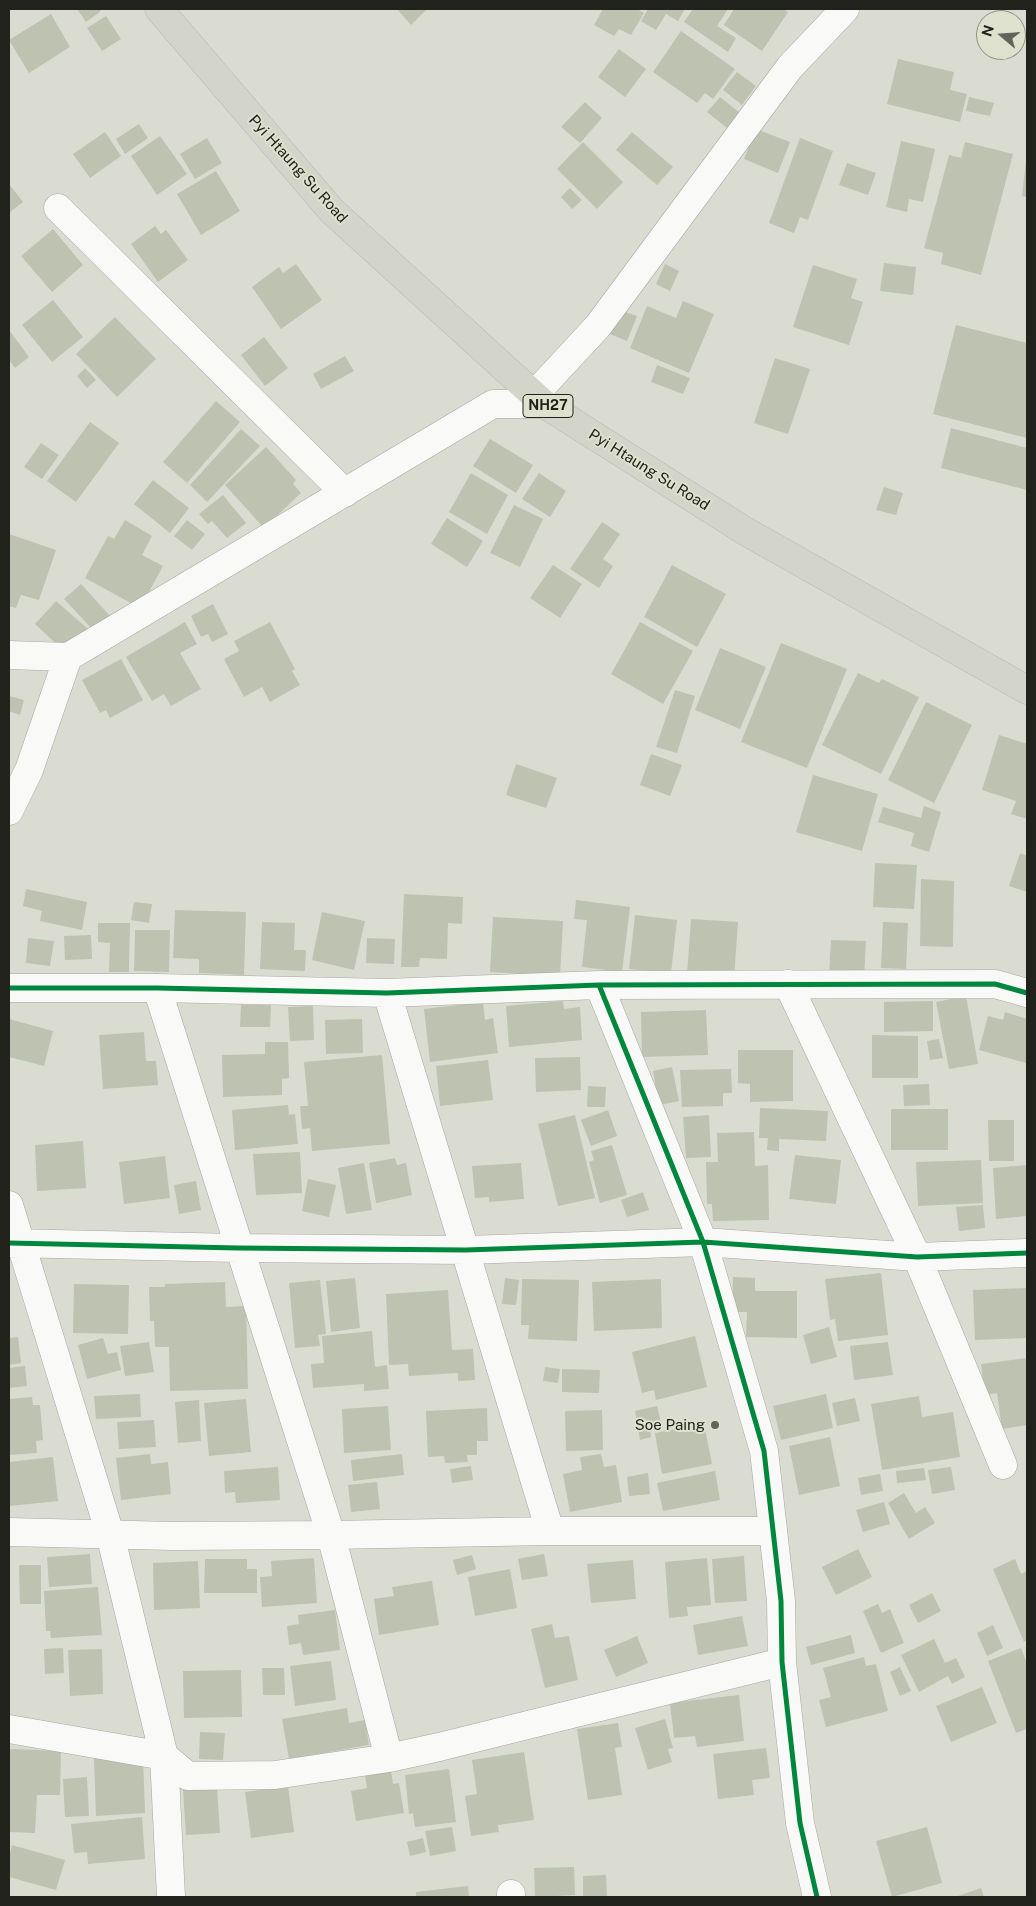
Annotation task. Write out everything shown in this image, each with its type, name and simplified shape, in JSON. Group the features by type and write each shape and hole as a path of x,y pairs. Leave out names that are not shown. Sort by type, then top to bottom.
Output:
{"highway":[{"name":"Pyi Htaung Su Road","path":"159,9 332,211 539,399 745,531 1027,690"}],"street":[{"path":"9,655 68,657 493,404 539,399 598,326 790,67 845,9"},
{"path":"58,208 345,493"},
{"path":"9,811 29,770 68,657"},
{"path":"788,984 917,1257 1003,1465"},
{"path":"9,988 157,988 387,994 599,985 995,984 1027,992"},
{"path":"599,985 703,1242 764,1451 781,1601 782,1662 800,1823 817,1897"},
{"path":"157,988 331,1536 388,1758"},
{"path":"387,994 550,1531"},
{"path":"9,1205 15,1243 110,1534 164,1756 171,1897"},
{"path":"15,1243 238,1248 466,1250 703,1242 917,1257 1027,1253"},
{"path":"9,1532 173,1536 331,1536 550,1531 773,1531"},
{"path":"9,1729 164,1756 188,1776 276,1775 388,1758 782,1662"}],"building":[{"path":"77,9 99,9 101,11 86,22"},
{"path":"397,9 425,9 426,10 411,25"},
{"path":"603,9 637,9 644,13 631,35 619,29 614,36 594,25"},
{"path":"648,9 685,9 678,21 666,14 656,30 641,21"},
{"path":"693,9 728,9 717,26 736,38 728,52 684,22"},
{"path":"734,9 783,9 788,12 762,51 724,25"},
{"path":"51,14 70,47 29,73 9,40"},
{"path":"106,16 121,39 102,51 87,28"},
{"path":"681,31 735,69 713,99 705,93 697,103 653,72"},
{"path":"619,49 646,69 625,97 598,77"},
{"path":"898,59 954,72 950,90 967,94 960,122 887,104"},
{"path":"737,72 756,86 742,105 723,90"},
{"path":"720,97 739,112 727,128 707,112"},
{"path":"969,97 994,103 990,116 966,111"},
{"path":"585,102 602,118 580,143 561,127"},
{"path":"139,124 148,138 125,154 116,139"},
{"path":"756,129 790,142 778,173 744,159"},
{"path":"105,132 121,156 90,178 73,154"},
{"path":"632,132 673,167 657,185 616,150"},
{"path":"160,136 187,174 157,195 131,156"},
{"path":"207,138 222,163 195,179 180,154"},
{"path":"800,138 833,151 808,220 800,217 794,233 769,223"},
{"path":"901,141 935,149 923,202 909,199 907,212 886,207"},
{"path":"583,142 623,182 597,209 557,169"},
{"path":"965,142 1013,154 981,275 941,264 943,253 924,248 949,155 961,158"},
{"path":"1027,160 1027,197 1022,196"},
{"path":"847,163 876,173 868,195 839,185"},
{"path":"216,171 240,211 201,235 177,194"},
{"path":"9,184 23,202 9,213"},
{"path":"570,188 582,200 572,209 561,197"},
{"path":"155,226 161,234 166,230 188,260 158,282 131,244"},
{"path":"53,229 83,265 52,292 21,256"},
{"path":"884,263 916,267 913,295 880,291"},
{"path":"296,264 322,300 281,329 252,287 279,267 283,273"},
{"path":"665,264 679,271 670,291 656,284"},
{"path":"813,265 857,279 851,298 863,302 849,345 793,327"},
{"path":"53,300 83,337 52,362 22,325"},
{"path":"683,301 714,314 689,373 630,348 647,306 676,318"},
{"path":"620,310 637,316 627,341 610,334"},
{"path":"115,317 156,359 117,397 76,354"},
{"path":"956,325 1027,343 1027,438 933,414"},
{"path":"9,330 29,357 15,368 9,360"},
{"path":"264,337 288,368 265,386 241,355"},
{"path":"345,356 354,371 321,389 313,374"},
{"path":"775,358 810,369 788,434 754,423"},
{"path":"657,365 690,378 683,394 651,382"},
{"path":"85,368 96,380 87,388 77,376"},
{"path":"216,401 240,422 187,483 163,462"},
{"path":"90,422 119,443 76,502 47,481"},
{"path":"951,428 1027,448 1027,490 941,468"},
{"path":"241,429 260,446 207,502 190,485"},
{"path":"490,439 533,465 516,493 473,466"},
{"path":"41,443 59,455 42,479 24,467"},
{"path":"266,447 296,480 293,484 301,493 264,528 225,485"},
{"path":"471,473 508,495 487,534 449,512"},
{"path":"539,473 566,491 550,517 522,499"},
{"path":"153,480 189,508 170,533 134,504"},
{"path":"884,487 903,493 896,515 876,510"},
{"path":"223,495 246,523 227,538 212,521 208,524 199,514"},
{"path":"514,505 543,519 520,567 490,553"},
{"path":"447,518 483,541 467,567 431,544"},
{"path":"125,520 152,536 142,555 163,566 140,608 85,578 108,536 114,539"},
{"path":"187,520 205,534 192,550 174,536"},
{"path":"602,522 620,534 603,559 613,566 599,588 570,569"},
{"path":"9,534 56,550 39,600 21,595 16,608 9,606"},
{"path":"553,565 582,584 560,618 530,598"},
{"path":"672,565 726,594 697,647 644,617"},
{"path":"81,584 111,617 95,632 64,599"},
{"path":"56,601 88,629 66,653 35,624"},
{"path":"213,604 228,634 212,642 208,634 201,637 191,616"},
{"path":"185,622 197,644 180,653 201,689 171,706 164,694 152,701 126,657"},
{"path":"270,622 295,669 292,671 300,685 270,702 262,687 244,697 224,659 239,651 234,641"},
{"path":"640,622 693,651 663,704 611,674"},
{"path":"781,643 847,669 807,768 741,742"},
{"path":"720,648 766,667 740,729 695,710"},
{"path":"121,659 143,700 110,718 106,710 100,713 82,680"},
{"path":"858,673 879,683 882,679 919,697 881,774 822,745"},
{"path":"675,690 695,696 677,753 656,747"},
{"path":"9,696 24,700 20,715 9,711"},
{"path":"926,702 972,725 934,803 888,780"},
{"path":"999,735 1027,744 1027,819 1011,814 1016,801 982,790"},
{"path":"651,754 682,765 670,796 640,785"},
{"path":"516,764 557,778 546,808 506,795"},
{"path":"813,775 878,794 862,851 796,832"},
{"path":"924,806 941,812 929,852 911,846 914,833 878,822 883,807 921,818"},
{"path":"1020,853 1027,856 1027,892 1009,886"},
{"path":"875,863 917,865 914,909 873,907"},
{"path":"921,879 954,881 953,947 920,946"},
{"path":"26,889 87,902 82,930 40,921 42,911 23,906"},
{"path":"404,894 463,897 462,924 448,923 447,959 420,958 419,967 401,967"},
{"path":"576,900 630,907 622,972 582,967 587,920 574,919"},
{"path":"134,902 152,904 149,923 131,920"},
{"path":"175,910 246,912 244,975 199,973 199,959 173,958"},
{"path":"322,912 365,921 354,970 312,960"},
{"path":"635,915 677,920 671,973 629,969"},
{"path":"493,917 563,921 560,976 490,972"},
{"path":"691,919 738,922 734,978 687,975"},
{"path":"262,922 295,923 294,950 306,950 305,971 260,969"},
{"path":"883,922 908,923 906,969 881,968"},
{"path":"98,923 130,923 129,972 109,972 110,943 98,942"},
{"path":"135,930 170,930 169,972 134,971"},
{"path":"91,935 92,959 65,960 64,936"},
{"path":"28,938 54,941 50,966 26,963"},
{"path":"367,938 395,939 394,964 366,963"},
{"path":"831,940 866,941 864,977 829,976"},
{"path":"966,996 978,1064 949,1069 936,1002"},
{"path":"563,1001 564,1009 580,1007 582,1040 509,1047 506,1006"},
{"path":"933,1001 933,1031 884,1032 884,1002"},
{"path":"483,1002 485,1020 493,1018 498,1053 430,1062 424,1009"},
{"path":"241,1005 271,1005 270,1027 240,1027"},
{"path":"313,1006 314,1040 290,1041 288,1007"},
{"path":"706,1010 708,1055 642,1057 641,1012"},
{"path":"1005,1012 1027,1019 1026,1063 979,1050 988,1016 1003,1020"},
{"path":"9,1019 53,1031 44,1066 9,1057"},
{"path":"362,1019 363,1053 326,1054 325,1020"},
{"path":"144,1032 146,1061 156,1061 158,1085 103,1089 99,1035"},
{"path":"872,1035 918,1036 918,1078 872,1078"},
{"path":"939,1039 943,1058 930,1060 927,1041"},
{"path":"265,1042 288,1042 289,1078 282,1079 282,1095 223,1097 222,1055 265,1054"},
{"path":"738,1050 793,1050 793,1101 750,1102 750,1084 738,1083"},
{"path":"382,1055 390,1144 312,1151 310,1128 302,1129 300,1106 308,1106 304,1062"},
{"path":"580,1057 581,1090 536,1092 535,1058"},
{"path":"488,1060 493,1100 440,1106 436,1066"},
{"path":"672,1067 679,1101 659,1105 653,1071"},
{"path":"731,1069 732,1093 723,1093 723,1106 682,1107 680,1070"},
{"path":"929,1084 930,1105 904,1106 903,1085"},
{"path":"588,1086 606,1087 605,1107 587,1107"},
{"path":"288,1105 289,1115 295,1114 298,1144 235,1150 232,1110"},
{"path":"760,1108 828,1111 826,1141 779,1139 779,1151 767,1150 768,1138 759,1138"},
{"path":"891,1109 948,1109 948,1150 891,1150"},
{"path":"608,1110 617,1136 591,1146 581,1120"},
{"path":"575,1115 595,1198 558,1206 538,1124"},
{"path":"709,1115 711,1157 686,1158 683,1117"},
{"path":"988,1120 1014,1120 1014,1161 989,1161"},
{"path":"754,1132 755,1166 768,1165 769,1220 713,1221 712,1204 707,1204 706,1162 718,1162 717,1133"},
{"path":"83,1141 86,1188 37,1191 35,1145"},
{"path":"612,1145 627,1195 600,1203 589,1162 594,1160 591,1151"},
{"path":"300,1152 302,1193 256,1195 253,1154"},
{"path":"795,1155 841,1160 836,1204 789,1199"},
{"path":"165,1156 170,1198 124,1204 119,1162"},
{"path":"395,1158 397,1165 406,1163 412,1195 376,1203 369,1163"},
{"path":"981,1160 983,1203 918,1206 916,1162"},
{"path":"364,1163 372,1210 346,1214 338,1168"},
{"path":"521,1163 524,1199 489,1202 489,1197 475,1198 472,1166"},
{"path":"1027,1165 1027,1216 996,1219 993,1168"},
{"path":"308,1179 336,1185 329,1217 302,1211"},
{"path":"196,1181 201,1210 179,1214 174,1185"},
{"path":"643,1192 649,1210 627,1217 621,1200"},
{"path":"983,1205 985,1228 959,1231 956,1207"},
{"path":"881,1273 888,1335 838,1341 835,1319 830,1320 825,1279"},
{"path":"733,1277 755,1278 755,1291 797,1291 797,1338 746,1337 747,1312 732,1312"},
{"path":"355,1278 360,1328 331,1332 326,1281"},
{"path":"505,1278 519,1280 516,1305 502,1304"},
{"path":"522,1279 579,1280 577,1341 528,1339 529,1325 521,1325"},
{"path":"661,1279 662,1328 594,1331 592,1282"},
{"path":"320,1280 326,1334 318,1335 320,1346 295,1348 289,1283"},
{"path":"225,1282 226,1307 246,1306 248,1389 170,1391 169,1347 155,1347 154,1321 150,1321 149,1287 165,1287 165,1284"},
{"path":"74,1284 129,1285 128,1334 73,1333"},
{"path":"1027,1288 1027,1338 975,1340 973,1290"},
{"path":"448,1290 452,1350 473,1349 475,1380 458,1381 458,1373 409,1376 408,1364 389,1365 386,1294"},
{"path":"829,1327 837,1357 811,1364 803,1335"},
{"path":"372,1331 375,1367 387,1365 389,1389 364,1391 364,1384 313,1388 311,1364 324,1363 322,1336"},
{"path":"695,1336 707,1387 656,1400 654,1390 642,1393 632,1352"},
{"path":"18,1337 21,1363 9,1365 9,1338"},
{"path":"103,1338 108,1354 117,1352 121,1370 87,1379 78,1345"},
{"path":"149,1342 154,1372 125,1376 120,1346"},
{"path":"888,1342 893,1375 854,1380 850,1346"},
{"path":"1027,1358 1027,1425 1002,1429 997,1393 985,1395 981,1364"},
{"path":"25,1366 27,1386 9,1388 9,1368"},
{"path":"545,1367 560,1369 558,1383 543,1381"},
{"path":"562,1369 600,1370 599,1393 562,1392"},
{"path":"140,1394 141,1417 96,1419 94,1396"},
{"path":"826,1394 833,1428 781,1440 773,1406"},
{"path":"919,1396 922,1417 953,1412 960,1457 882,1470 871,1404"},
{"path":"32,1397 33,1405 40,1405 43,1440 36,1441 37,1453 9,1455 9,1399"},
{"path":"855,1398 860,1421 837,1426 832,1403"},
{"path":"246,1399 251,1452 209,1456 204,1403"},
{"path":"199,1400 201,1441 178,1443 175,1402"},
{"path":"388,1406 391,1450 344,1453 342,1409"},
{"path":"657,1406 662,1427 650,1430 651,1437 640,1440 635,1411"},
{"path":"487,1408 488,1441 477,1441 477,1455 467,1455 468,1462 445,1463 444,1456 428,1457 426,1411"},
{"path":"602,1410 603,1450 566,1451 565,1411"},
{"path":"154,1420 156,1447 119,1449 117,1422"},
{"path":"704,1424 712,1464 662,1474 655,1433"},
{"path":"830,1437 840,1486 799,1495 789,1446"},
{"path":"150,1454 151,1464 168,1462 171,1494 121,1500 116,1458"},
{"path":"402,1454 404,1475 353,1481 351,1460"},
{"path":"601,1454 604,1467 616,1465 622,1502 570,1512 563,1474 582,1470 580,1457"},
{"path":"53,1457 58,1501 9,1506 9,1462"},
{"path":"471,1466 473,1480 452,1483 450,1469"},
{"path":"278,1467 280,1500 236,1503 235,1492 225,1493 224,1471"},
{"path":"951,1467 955,1490 932,1494 928,1470"},
{"path":"924,1468 926,1480 897,1483 896,1471"},
{"path":"715,1471 720,1500 663,1511 657,1483"},
{"path":"648,1473 650,1494 629,1496 627,1477"},
{"path":"880,1474 883,1491 861,1495 858,1478"},
{"path":"377,1482 380,1509 351,1512 348,1485"},
{"path":"904,1493 916,1513 925,1507 935,1523 909,1539 888,1503"},
{"path":"884,1502 890,1524 863,1532 856,1510"},
{"path":"858,1549 872,1577 836,1595 822,1567"},
{"path":"90,1554 92,1584 49,1587 47,1557"},
{"path":"544,1554 548,1576 522,1580 518,1559"},
{"path":"472,1555 476,1569 457,1575 453,1560"},
{"path":"744,1556 747,1601 715,1603 712,1559"},
{"path":"314,1558 317,1603 262,1607 260,1577 272,1576 271,1561"},
{"path":"707,1558 711,1605 687,1607 688,1616 669,1618 665,1562"},
{"path":"205,1559 247,1559 247,1569 257,1569 257,1593 204,1593"},
{"path":"1015,1559 1021,1574 1027,1571 1027,1640 1024,1642 993,1569"},
{"path":"633,1560 636,1599 591,1603 587,1564"},
{"path":"198,1561 200,1608 154,1610 153,1563"},
{"path":"19,1565 41,1565 41,1604 20,1604"},
{"path":"510,1569 517,1608 475,1616 468,1577"},
{"path":"432,1581 439,1625 379,1635 374,1599 394,1596 392,1587"},
{"path":"98,1587 102,1635 51,1638 50,1631 46,1631 44,1591"},
{"path":"932,1593 941,1611 918,1623 909,1605"},
{"path":"878,1604 882,1613 890,1609 904,1643 881,1653 863,1611"},
{"path":"335,1610 340,1650 303,1655 301,1643 289,1645 287,1626 299,1624 298,1615"},
{"path":"742,1616 748,1646 698,1655 693,1625"},
{"path":"552,1624 555,1638 569,1636 578,1680 545,1688 531,1629"},
{"path":"993,1625 1003,1648 987,1656 977,1633"},
{"path":"851,1635 855,1653 811,1665 806,1647"},
{"path":"637,1636 648,1663 616,1677 604,1650"},
{"path":"934,1639 945,1663 956,1658 965,1677 952,1684 948,1676 919,1692 901,1655"},
{"path":"63,1648 64,1673 45,1674 44,1649"},
{"path":"1021,1648 1027,1664 1027,1729 1016,1733 988,1661"},
{"path":"102,1649 103,1694 70,1696 68,1650"},
{"path":"864,1657 866,1666 876,1664 888,1711 826,1727 819,1700 831,1697 823,1668"},
{"path":"331,1661 336,1700 295,1706 290,1666"},
{"path":"900,1667 911,1691 900,1696 890,1672"},
{"path":"262,1668 284,1668 285,1695 263,1695"},
{"path":"241,1670 242,1717 184,1718 183,1671"},
{"path":"982,1687 997,1723 951,1742 936,1706"},
{"path":"739,1695 744,1741 697,1747 695,1736 674,1738 670,1703"},
{"path":"347,1708 349,1723 365,1720 369,1745 289,1759 282,1719"},
{"path":"665,1719 673,1748 668,1749 672,1762 648,1770 635,1728"},
{"path":"618,1723 622,1747 615,1748 622,1795 588,1800 577,1729"},
{"path":"200,1732 225,1733 223,1760 199,1759"},
{"path":"766,1748 770,1778 752,1780 754,1795 718,1799 713,1754"},
{"path":"9,1749 61,1751 60,1795 37,1795 35,1833 9,1832"},
{"path":"524,1752 534,1820 498,1825 499,1832 471,1836 465,1796 477,1794 472,1760"},
{"path":"143,1756 145,1813 96,1816 94,1758"},
{"path":"449,1769 456,1822 415,1827 413,1813 409,1814 405,1775"},
{"path":"391,1771 393,1784 399,1783 404,1813 356,1821 351,1791 367,1788 365,1775"},
{"path":"87,1777 89,1816 65,1817 63,1779"},
{"path":"288,1786 294,1832 251,1838 245,1792"},
{"path":"217,1788 220,1833 186,1835 183,1790"},
{"path":"142,1817 145,1859 88,1864 87,1852 74,1853 71,1824"},
{"path":"452,1827 456,1851 430,1856 425,1831"},
{"path":"927,1827 942,1883 892,1897 876,1841"},
{"path":"423,1838 426,1852 410,1856 407,1842"},
{"path":"12,1845 65,1860 56,1890 9,1877 9,1857"},
{"path":"574,1867 575,1895 535,1897 534,1868"},
{"path":"606,1875 607,1896 583,1896 583,1876"},
{"path":"468,1886 469,1897 416,1897 416,1892"},
{"path":"981,1888 984,1897 955,1897"}],"cycle path":[{"path":"9,988 157,988 387,993 599,985 995,984 1027,993"},
{"path":"599,985 703,1242 764,1451 781,1601 782,1662 800,1823 817,1897"},
{"path":"9,1243 466,1250 703,1242 917,1257 1027,1253"}],"place":[{"name":"Soe Paing","path":"715,1425"}]}
